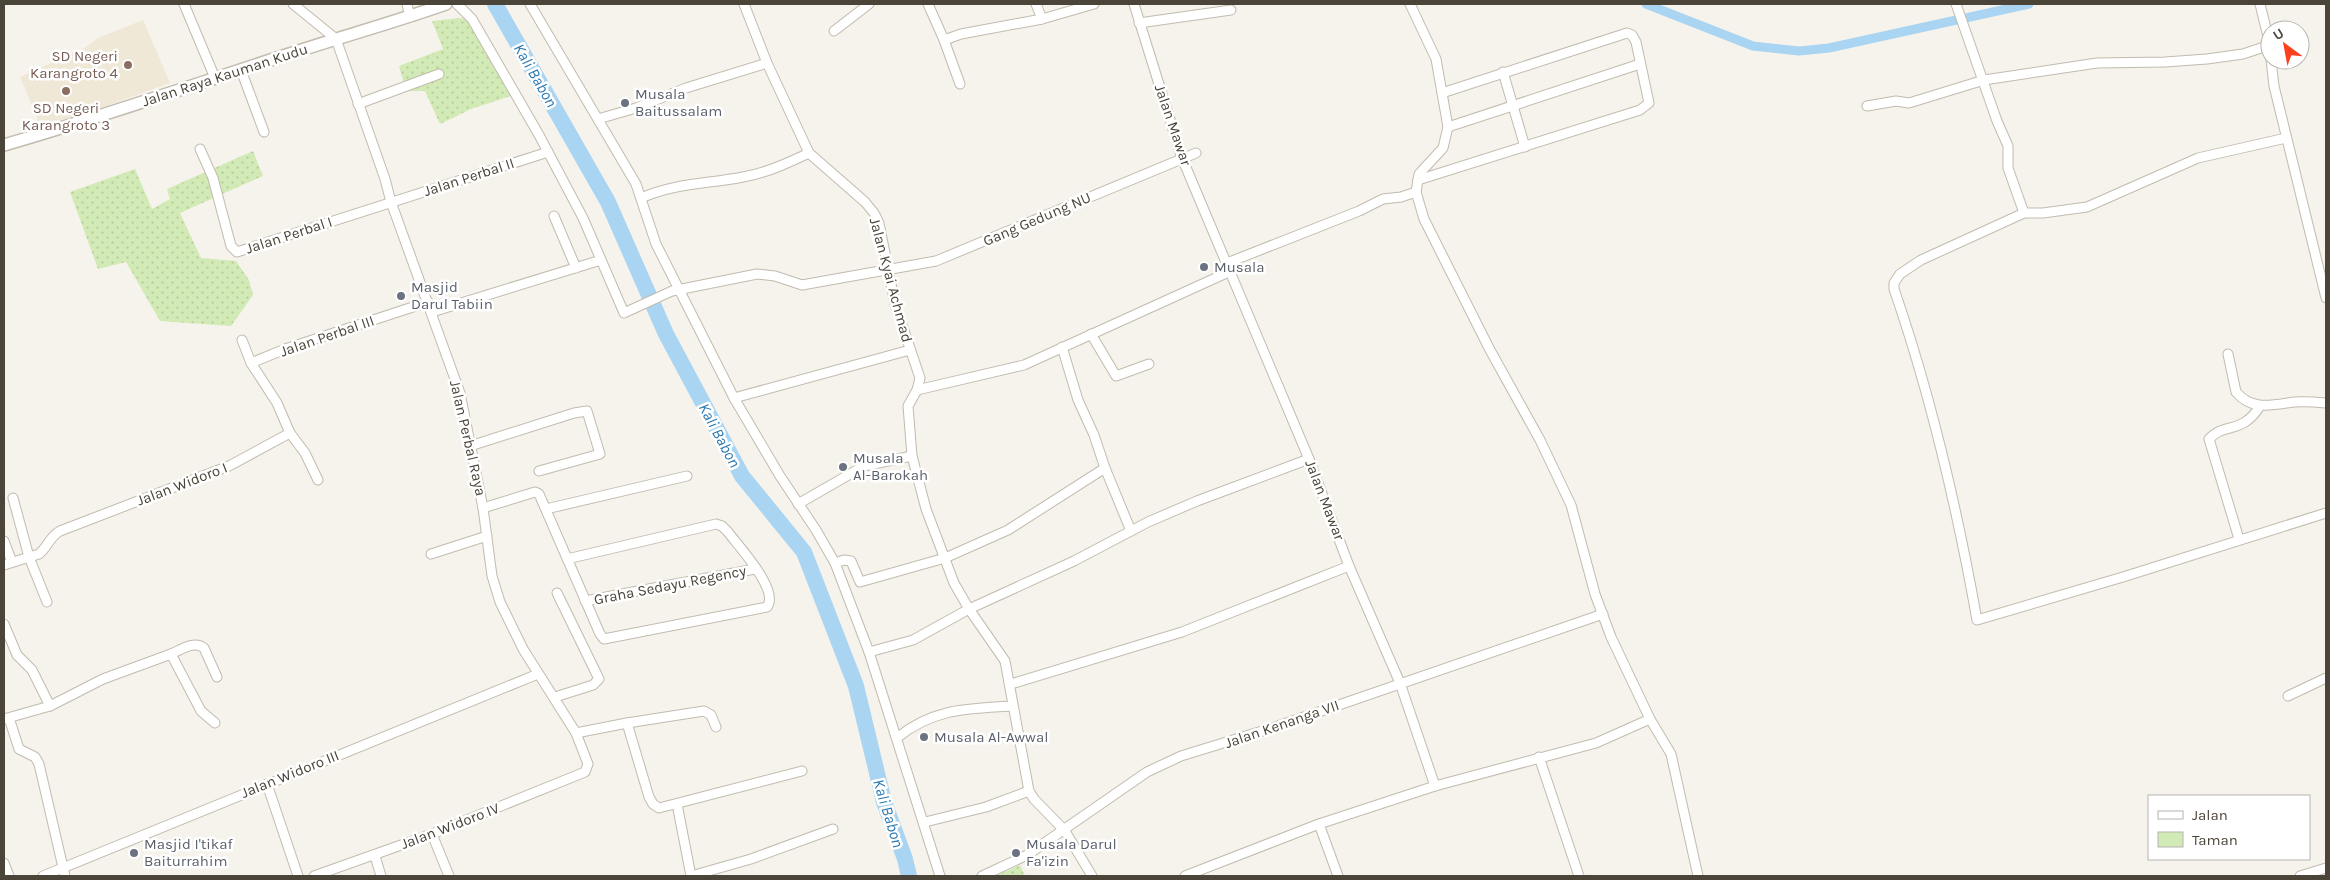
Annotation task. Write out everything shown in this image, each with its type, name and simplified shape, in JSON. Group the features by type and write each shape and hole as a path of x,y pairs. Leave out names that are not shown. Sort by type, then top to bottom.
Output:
{"street":[{"path":"184,4 215,78"},
{"path":"293,4 336,39"},
{"path":"407,4 410,17"},
{"name":"Jalan Raya Kauman Kudu","path":"4,145 446,4"},
{"path":"432,312 601,260 583,218 548,152 472,19 457,4"},
{"path":"530,4 632,177 675,291 734,398 835,563 869,652 898,737 940,876"},
{"name":"Jalan Kyai Achmad","path":"744,4 767,63 809,153 874,213 879,223 895,304 920,378 917,390 908,406 912,456 926,509 954,583 969,609 996,644 1005,661 1029,791 1034,799 1065,831 1092,876"},
{"path":"834,31 869,4"},
{"path":"928,4 960,84"},
{"path":"1036,4 1042,19"},
{"path":"944,40 961,34 1042,19 1094,4"},
{"name":"Jalan Mawar","path":"1134,4 1182,158 1309,459 1349,566 1400,683 1435,786"},
{"path":"1410,4 1436,59 1448,127 1443,148 1423,167 1418,180 1416,192 1426,225 1540,440 1571,505 1595,594 1611,637 1650,719 1667,744 1674,763 1698,876"},
{"path":"1967,4 1957,7 2008,146 2008,168 2024,213"},
{"path":"1867,106 1896,101 1909,103 1984,80 2097,63 2165,62 2243,54 2270,45 2260,4"},
{"path":"1139,22 1231,10"},
{"path":"1418,180 1646,107 1649,103 1634,37 1627,33 1442,93"},
{"name":"Jalan Perbal Raya","path":"336,39 391,202 460,393 483,508 492,576 500,602 512,630 576,733 588,764 585,772"},
{"path":"598,119 636,108 686,88 767,63"},
{"path":"1448,127 1640,64"},
{"path":"241,70 264,132"},
{"path":"2272,70 2286,138 2326,295"},
{"path":"1503,72 1525,147"},
{"path":"358,104 439,74"},
{"path":"2286,138 2198,158 2087,207 2043,213 2024,213 1921,260 1900,274 1894,283 1956,508 1977,620 2123,577 2326,513"},
{"name":"Jalan Perbal I","path":"200,149 213,178 231,246 237,252 391,202"},
{"name":"Jalan Perbal II","path":"391,202 548,152"},
{"path":"641,198 689,183 744,177 782,165 809,153"},
{"name":"Gang Gedung NU","path":"601,260 624,313 675,291 758,274 775,276 802,285 889,270 942,259 1196,153"},
{"path":"917,390 1024,364 1229,267 1383,199 1401,197 1416,192"},
{"path":"554,216 576,268"},
{"name":"Jalan Perbal III","path":"251,363 285,349 428,302"},
{"path":"1090,334 1116,376 1149,364"},
{"path":"242,340 251,363 277,403 290,433 306,453 318,480"},
{"path":"1062,347 1078,400 1094,435 1105,468 1131,531"},
{"path":"734,398 910,350"},
{"path":"2228,354 2236,392 2249,403 2260,406 2304,402 2326,403"},
{"path":"2239,539 2209,438 2217,433 2247,422 2260,406"},
{"path":"470,446 574,413 587,411 600,454 539,471"},
{"name":"Jalan Widoro I","path":"8,564 44,550 52,535 60,531 230,466 290,433"},
{"path":"798,504 864,466 912,456"},
{"path":"869,652 913,640 969,609 1074,561 1131,531 1197,501 1309,459"},
{"path":"835,563 844,560 851,561 860,582 945,558 1008,530 1105,468"},
{"path":"546,509 687,476"},
{"name":"Graha Sedayu Regency","path":"483,508 537,492 600,634 604,639 767,607 770,594 767,585 755,569 586,601"},
{"path":"13,498 29,557 47,602"},
{"path":"567,559 716,524 722,526 728,532 755,569"},
{"path":"430,554 487,536"},
{"path":"4,541 8,564"},
{"path":"1010,684 1182,632 1349,566"},
{"path":"555,697 594,685 599,680 557,593"},
{"name":"Jalan Kenanga VII","path":"982,876 1027,855 1065,831 1147,772 1164,763 1276,727 1603,614"},
{"path":"4,624 6,639 17,655 32,670 50,706"},
{"path":"63,872 47,793 39,764 35,757 19,749 6,718 50,706 103,679 194,644 204,648 217,677"},
{"path":"171,654 201,711 215,724"},
{"name":"Jalan Widoro III","path":"43,876 63,872 267,784 538,674"},
{"path":"2288,696 2326,678"},
{"path":"898,737 913,725 934,716 960,709 1012,706"},
{"path":"576,733 704,711 711,715 716,727"},
{"path":"1186,876 1319,824 1435,786 1596,743 1650,719"},
{"path":"627,723 653,804 659,808 802,771"},
{"path":"1539,757 1579,876"},
{"name":"Jalan Widoro IV","path":"314,876 376,856 585,772"},
{"path":"267,784 298,876"},
{"path":"925,822 986,807 1029,791"},
{"path":"677,804 691,876 751,859 833,830"},
{"path":"1319,824 1338,876"},
{"path":"432,834 449,876"},
{"path":"376,856 382,876"},
{"path":"4,863 9,876"},
{"path":"2300,876 2326,868"}],"shaded area":[{"path":"143,20 170,83 42,129 20,77 86,47 98,38"}],"green space":[{"path":"460,18 476,20 520,93 471,109 440,124 425,91 406,91 399,66 443,49 432,21"},
{"path":"253,151 263,176 180,213 201,258 236,261 249,280 253,295 231,326 160,321 126,262 98,269 70,192 135,169 152,209 170,199 167,189"},
{"path":"1020,865 1025,876 995,876"}],"waterway":[{"name":"Kali Babon","path":"495,4 608,202 666,334 742,476 804,552 856,686 884,802 905,859 909,876"},
{"path":"1646,4 1753,46 1799,51 1829,48 2029,4"}],"place":[{"name":"SD Negeri Karangroto 4","path":"128,65"},
{"name":"SD Negeri Karangroto 3","path":"66,91"},
{"name":"Musala Baitussalam","path":"625,103"},
{"name":"Musala","path":"1204,267"},
{"name":"Masjid Darul Tabiin","path":"401,296"},
{"name":"Musala Al-Barokah","path":"843,467"},
{"name":"Musala Al-Awwal","path":"924,737"},
{"name":"Masjid I'tikaf Baiturrahim","path":"134,853"},
{"name":"Musala Darul Fa'izin","path":"1016,853"}]}
